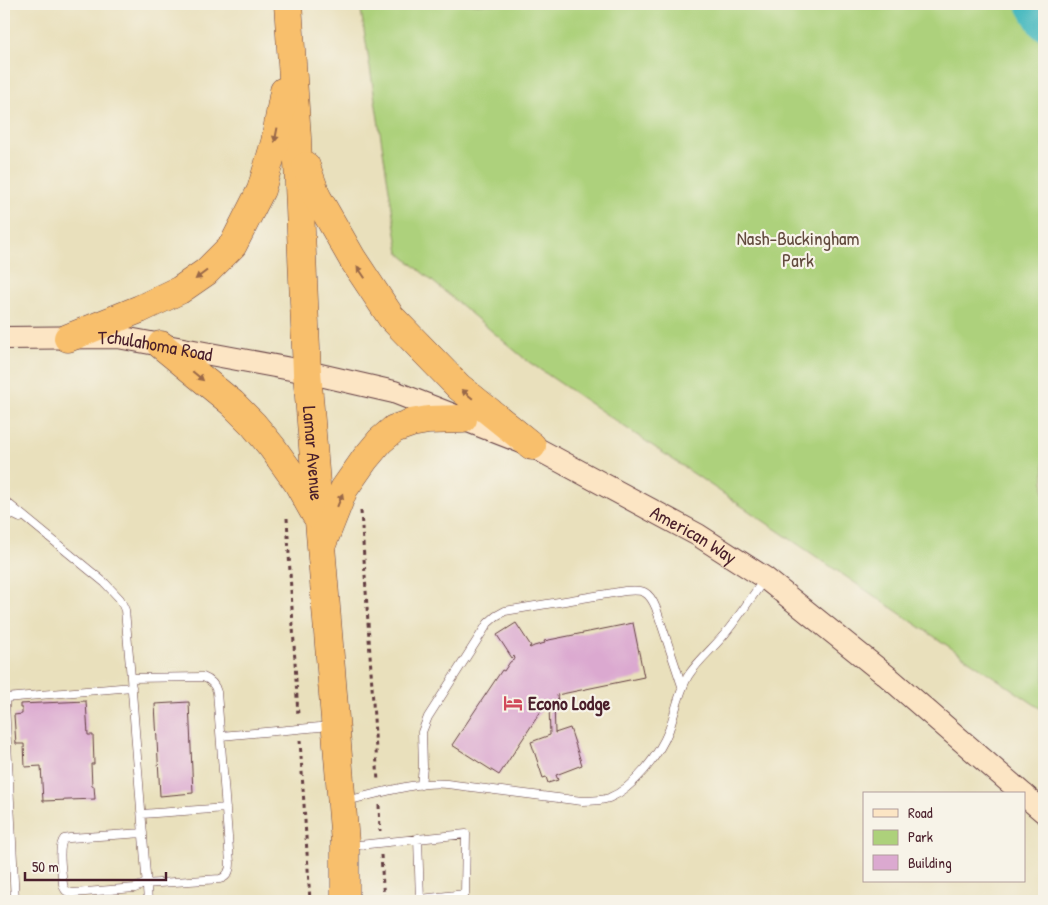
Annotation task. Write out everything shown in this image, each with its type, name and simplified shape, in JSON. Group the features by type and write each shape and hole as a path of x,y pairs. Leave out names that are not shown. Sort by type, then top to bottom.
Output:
{"highway":[{"name":"Lamar Avenue","path":"288,4 297,138 307,372 342,802 345,846 345,901"},
{"path":"68,338 140,309 180,290 206,272 233,245 261,190 274,142 292,53"},
{"path":"297,138 317,197 352,258 391,317 459,387 532,446"},
{"path":"161,345 253,424 297,482 320,534"},
{"path":"320,534 344,489 365,459 380,441 394,429 428,420 463,419"}],"main road":[{"name":"Tchulahoma Road","path":"4,338 118,337 307,372"},
{"name":"American Way","path":"307,372 394,392 532,446 698,534 765,578 887,676 1022,792"},
{"name":"American Way","path":"1026,796 1044,812"}],"lane":[{"path":"4,500 105,583 120,600 125,610 148,901"},
{"path":"4,510 35,526"},
{"path":"342,802 430,783 582,801 593,801 609,797 622,790 637,777 659,750 668,732 682,686 692,671 729,630 765,578"},
{"path":"421,785 423,767 422,732 428,717 488,623 505,611 625,591 642,591 651,597 656,608 682,686"},
{"path":"131,678 203,677 214,684 217,692 221,736 229,871 220,880 144,884 135,888 70,893 66,891 63,884 60,847 62,841 70,838 143,833"},
{"path":"4,683 15,901"},
{"path":"5,698 132,688"},
{"path":"221,736 336,726"},
{"path":"142,814 226,808"},
{"path":"345,846 418,838 466,834 465,894 421,900 418,838"}],"path":[{"path":"361,505 384,901"},
{"path":"287,518 310,901"}],"green space":[{"name":"Nash-Buckingham Park","path":"360,4 1044,4 1044,711 526,360 399,253"}],"building":[{"name":"Econo Lodge","path":"516,623 531,646 530,648 545,643 544,641 633,623 644,677 557,695 558,701 554,703 555,733 570,728 582,765 556,775 558,780 548,783 546,777 543,778 531,742 550,735 549,704 547,702 499,775 452,745 502,670 504,671 510,662 515,659 514,656 512,658 497,635"},
{"path":"86,701 88,735 93,735 94,764 91,764 92,786 94,786 95,799 43,801 41,766 25,767 24,744 16,744 14,715 22,714 20,704"},
{"path":"189,702 193,793 160,796 155,704"}],"waterway":[{"path":"1033,4 1044,23"}],"place":[{"name":"Econo Lodge","path":"513,703"}]}
